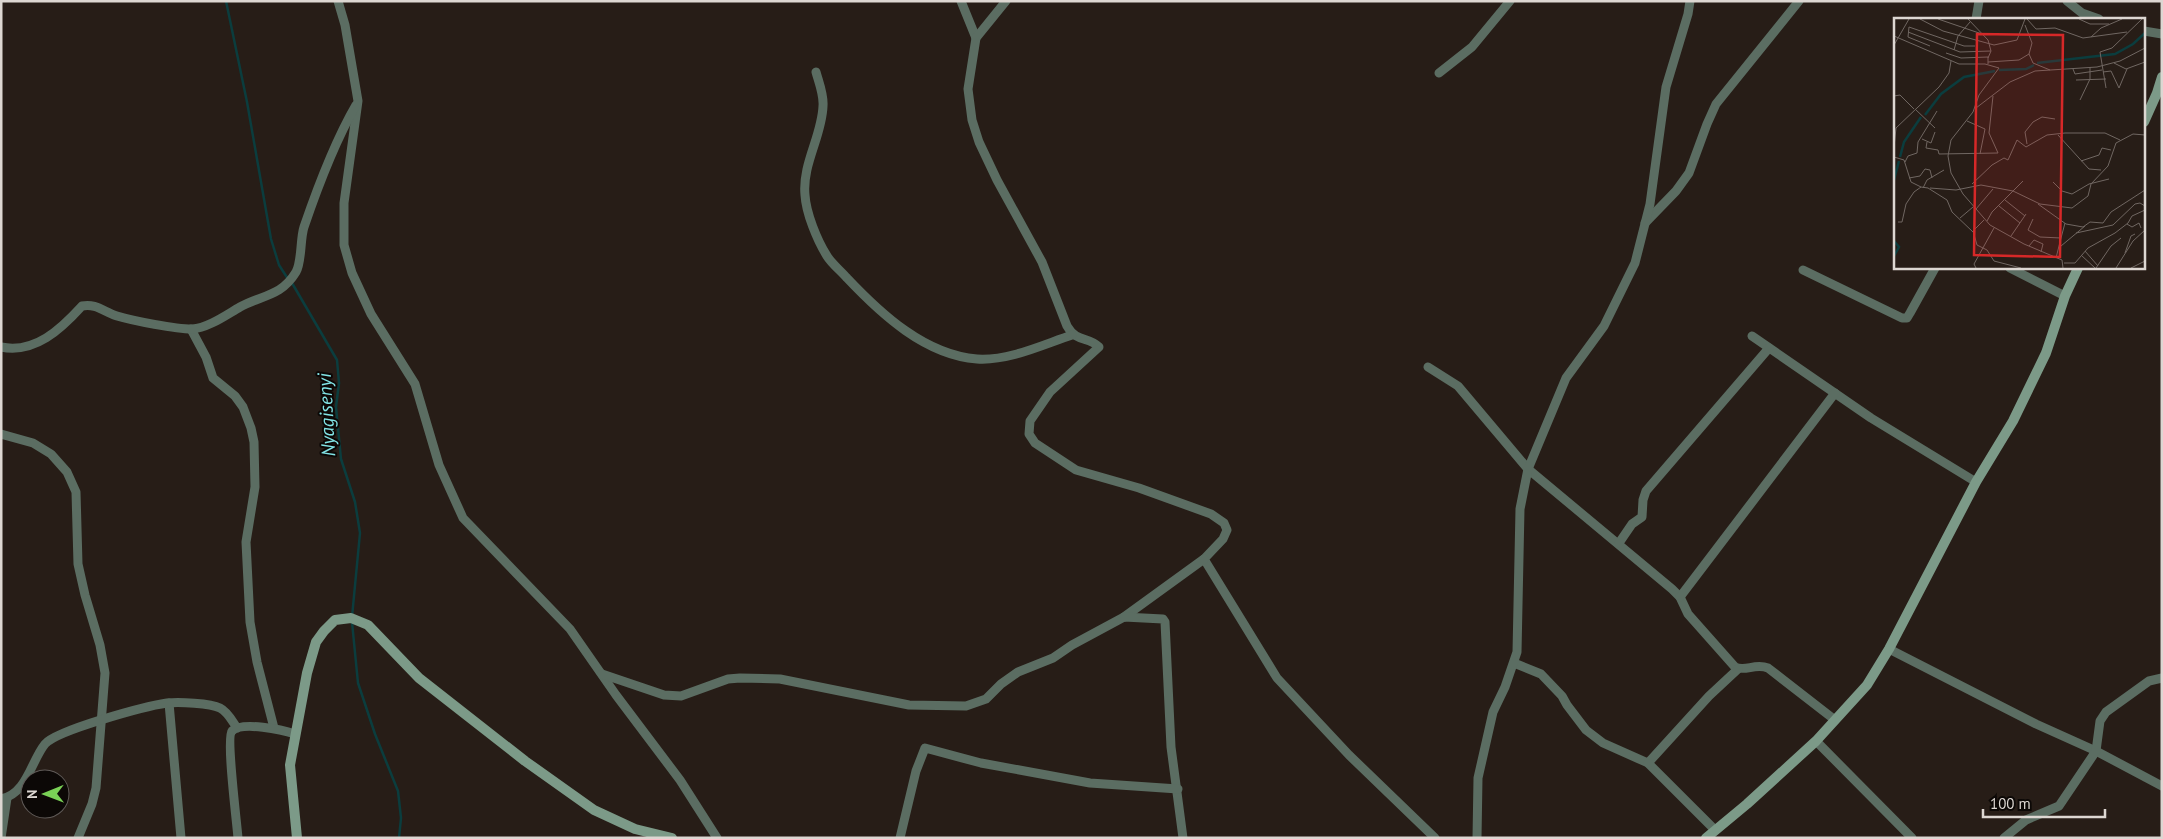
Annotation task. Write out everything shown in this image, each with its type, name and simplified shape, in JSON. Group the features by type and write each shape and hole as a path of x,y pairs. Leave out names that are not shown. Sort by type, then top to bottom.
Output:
{"main road":[{"path":"2146,118 2162,77"},
{"path":"1706,838 1747,804 1816,741 1867,685 1889,649 1976,482 2013,421 2046,353 2065,296 2078,269"},
{"path":"297,838 290,765 307,673 316,642 335,620 352,618 368,625 427,684 525,760 594,810 635,829 672,838"}],"street":[{"path":"338,1 345,25 358,101 344,203 344,245 352,273 371,314 415,384 439,465 464,518 570,629 616,695 680,780 717,838"},
{"path":"961,1 976,38"},
{"path":"1006,1 976,38 968,89 972,120 978,142 1042,262 1072,335"},
{"path":"1439,73 1472,47 1510,1"},
{"path":"1477,838 1478,778 1493,712 1506,687 1517,652 1520,509 1528,469 1566,378 1592,344 1625,286 1635,263 1650,204 1666,87 1690,1"},
{"path":"1644,224 1689,174 1716,104 1799,1"},
{"path":"1976,18 1979,1"},
{"path":"2067,1 2082,13 2096,18"},
{"path":"2146,30 2162,34"},
{"path":"602,674 664,695 681,696 728,679 780,679 909,705 966,706 986,699 1001,684 1018,672 1053,658 1072,645 1124,617 1204,558 1223,540 1228,530 1224,523 1211,514 1139,488 1076,470 1035,442 1029,434 1030,422 1050,392 1099,346 1095,343 1072,335 1000,358 977,359 948,353 924,342 884,315 828,257 815,231 805,195 808,166 818,137 824,105 816,72"},
{"path":"1,347 19,349 33,345 61,329 82,306 93,305 115,316 131,320 191,329 211,323 244,304 277,291 297,270 304,229 340,133 358,101"},
{"path":"1803,270 1902,318 1907,318 1934,269"},
{"path":"2012,269 2065,296"},
{"path":"191,329 206,357 213,378 235,396 242,407 251,428 254,442 255,487 246,542 250,622 257,662 274,728"},
{"path":"1752,336 1835,393 1976,482"},
{"path":"1619,542 1632,524 1642,517 1643,500 1646,492 1769,348"},
{"path":"1428,367 1458,386 1528,469 1619,542 1680,597 1688,614 1738,669"},
{"path":"1680,597 1835,393"},
{"path":"1,434 33,444 51,454 67,472 76,492 78,564 100,645 104,673 96,788 92,804 78,838"},
{"path":"1204,558 1277,678 1349,756 1435,838"},
{"path":"1124,617 1163,619 1166,622 1171,748 1178,789 1183,838"},
{"path":"1889,649 2036,724 2096,751 2162,786"},
{"path":"1514,663 1541,674 1562,696 1586,730 1603,743 1648,763 1715,830"},
{"path":"1648,763 1709,696 1738,669 1760,665 1768,668 1835,720"},
{"path":"2004,838 2026,820 2059,806 2096,751 2100,720 2106,712 2150,681 2162,678"},
{"path":"1,838 4,799 23,784 45,744 57,735 152,706 170,703 212,705 227,713 237,728"},
{"path":"170,703 181,838"},
{"path":"238,838 231,731 237,728 274,728 295,734"},
{"path":"1816,741 1912,838"},
{"path":"900,838 916,771 925,748 981,763 1090,783 1178,789"}],"waterway":[{"name":"Nyagisenyi","path":"226,1 247,102 271,239 279,265 288,279"},
{"name":"Nyagisenyi","path":"292,283 337,360 339,383 336,407 341,459 355,502 360,533 352,617"},
{"name":"Nyagisenyi","path":"352,622 358,683 375,734 398,791 401,818 399,838"}]}
